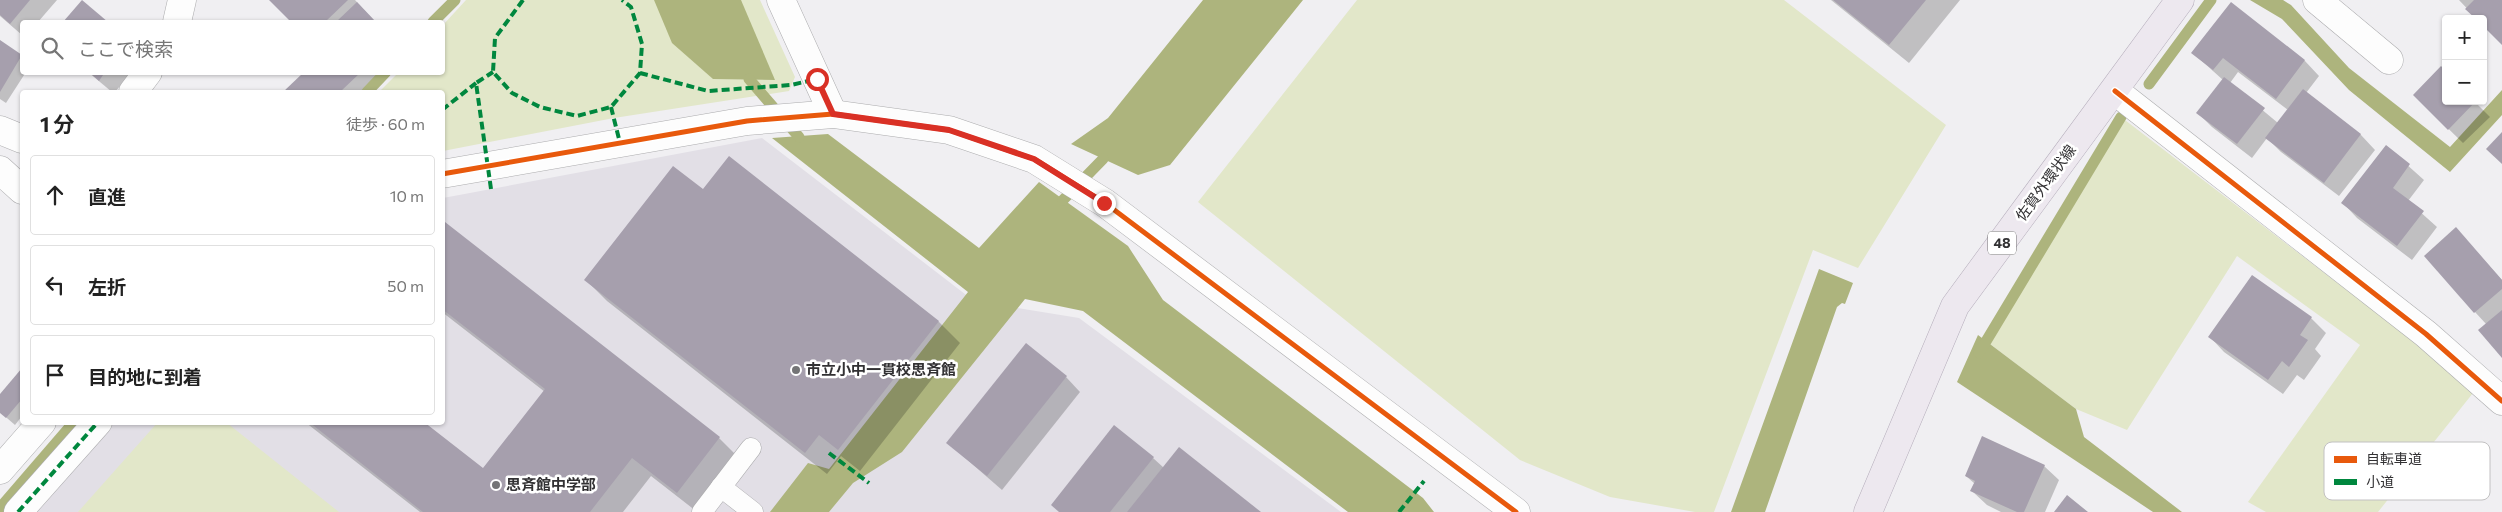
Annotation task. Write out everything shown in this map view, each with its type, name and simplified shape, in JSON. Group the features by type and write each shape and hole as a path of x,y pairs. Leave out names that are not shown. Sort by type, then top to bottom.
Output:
{"main road":[{"name":"佐賀外環状線","path":"1868,512 1955,306 2180,0"}],"street":[{"path":"177,20 182,0"},
{"path":"781,0 822,115"},
{"path":"2318,0 2389,60"},
{"path":"134,90 146,75"},
{"path":"2114,91 2426,334 2502,401"},
{"path":"445,173 747,121 822,115 949,130 1034,159 1104,203 1516,512"},
{"path":"0,130 20,138"},
{"path":"0,170 20,188"},
{"path":"0,470 39,425"},
{"path":"18,512 95,425"}],"lane":[{"path":"702,512 751,448"},
{"path":"721,487 753,512"}],"shaded area":[{"path":"466,0 760,0 795,77 789,91 614,118 445,151 445,90 381,90 396,75 445,75 445,23"},
{"path":"654,0 741,0 775,80 713,79 672,43"},
{"path":"1203,0 1303,0 1170,165 1138,175 1071,144 1108,118"},
{"path":"1357,0 1784,0 1946,125 1858,268 1813,250 1714,512 1695,512 1610,497 1520,460 1198,202"},
{"path":"2250,0 2283,0 2291,5 2349,68 2450,147 2502,90 2502,115 2450,172 2349,90 2282,19"},
{"path":"2121,117 2417,344 2473,393 2434,442 2324,442 2324,500 2388,500 2378,512 2266,512 2248,502 2360,345 2237,256 2127,430 2076,409 1986,341"},
{"path":"828,134 979,248 1039,182 1128,246 1163,300 1423,498 1434,512 1348,512 1083,311 1025,299 902,452 853,483 829,512 770,512 808,463 829,469 968,292 772,138"},
{"name":"市立小中一貫校思斉館","path":"762,138 974,301 1079,318 1341,512 35,512 112,425 445,425 445,198"},
{"path":"1819,269 1853,283 1845,304 1842,303 1837,307 1765,512 1731,512"},
{"path":"1978,335 2076,409 2084,437 2182,512 2153,512 1957,382"},
{"path":"155,425 230,425 339,512 78,512"}],"building":[{"path":"0,0 30,0 10,24 0,15"},
{"path":"82,0 106,20 65,20"},
{"path":"269,0 348,0 327,20 289,20"},
{"path":"1833,0 1926,0 1889,45"},
{"path":"2474,0 2502,0 2502,45 2487,30 2487,15 2472,15 2465,9"},
{"path":"357,2 374,20 338,20"},
{"path":"2231,2 2305,60 2276,99 2223,58 2213,70 2191,53"},
{"path":"0,40 20,54 20,58 0,92"},
{"path":"2441,66 2442,105 2472,105 2448,130 2413,95"},
{"path":"92,75 103,75 99,81"},
{"path":"301,75 358,75 342,90 285,90"},
{"path":"2224,77 2265,108 2237,144 2196,113"},
{"path":"2303,89 2361,134 2324,183 2265,138"},
{"path":"2502,132 2502,164 2486,149"},
{"path":"2386,145 2410,164 2393,188 2424,211 2397,246 2341,203"},
{"path":"729,156 939,321 838,450 819,435 805,453 584,280 673,166 703,189"},
{"path":"445,222 720,437 677,493 632,458 590,512 423,512 313,425 428,425 483,468 545,389 445,311"},
{"path":"2456,227 2502,280 2502,289 2474,313 2424,256"},
{"path":"2252,275 2312,317 2300,335 2308,340 2289,367 2282,361 2268,380 2208,337"},
{"path":"2502,310 2502,358 2478,330"},
{"path":"1026,343 1067,376 987,476 946,443"},
{"path":"20,370 20,401 6,418 0,413 0,394"},
{"path":"1114,425 1154,457 1110,512 1059,512 1051,505"},
{"path":"1982,436 2045,465 2024,512 2017,512 1970,491 1975,481 1965,476"},
{"path":"1179,447 1261,512 1127,512"},
{"path":"2067,495 2088,512 2054,512"}],"waterway":[{"path":"435,20 455,0"},
{"path":"2149,84 2211,0"},
{"path":"369,90 383,75"},
{"path":"749,79 799,137"},
{"path":"1979,353 2121,117"},
{"path":"1063,200 1103,159"},
{"path":"0,508 71,425"}],"marked path":[{"path":"523,0 495,38 493,72 512,93 540,107 577,116 611,107 640,73 642,44 631,7 622,0"},
{"path":"491,189 476,83 493,72"},
{"path":"640,73 708,91 791,85 817,79"},
{"path":"445,108 476,83"},
{"path":"611,107 620,143"},
{"path":"18,512 95,425"},
{"path":"829,453 869,483"},
{"path":"1399,512 1424,481"}],"cycle path":[{"path":"2115,91 2426,334 2502,401"},
{"path":"445,173 747,121 833,114 949,130 1034,159 1105,203 1516,512"}],"place":[{"name":"市立小中一貫校思斉館","path":"796,370"},
{"name":"思斉館中学部","path":"496,485"}],"route":[{"path":"817,79 833,114 949,130 1034,159 1104,203"}]}
